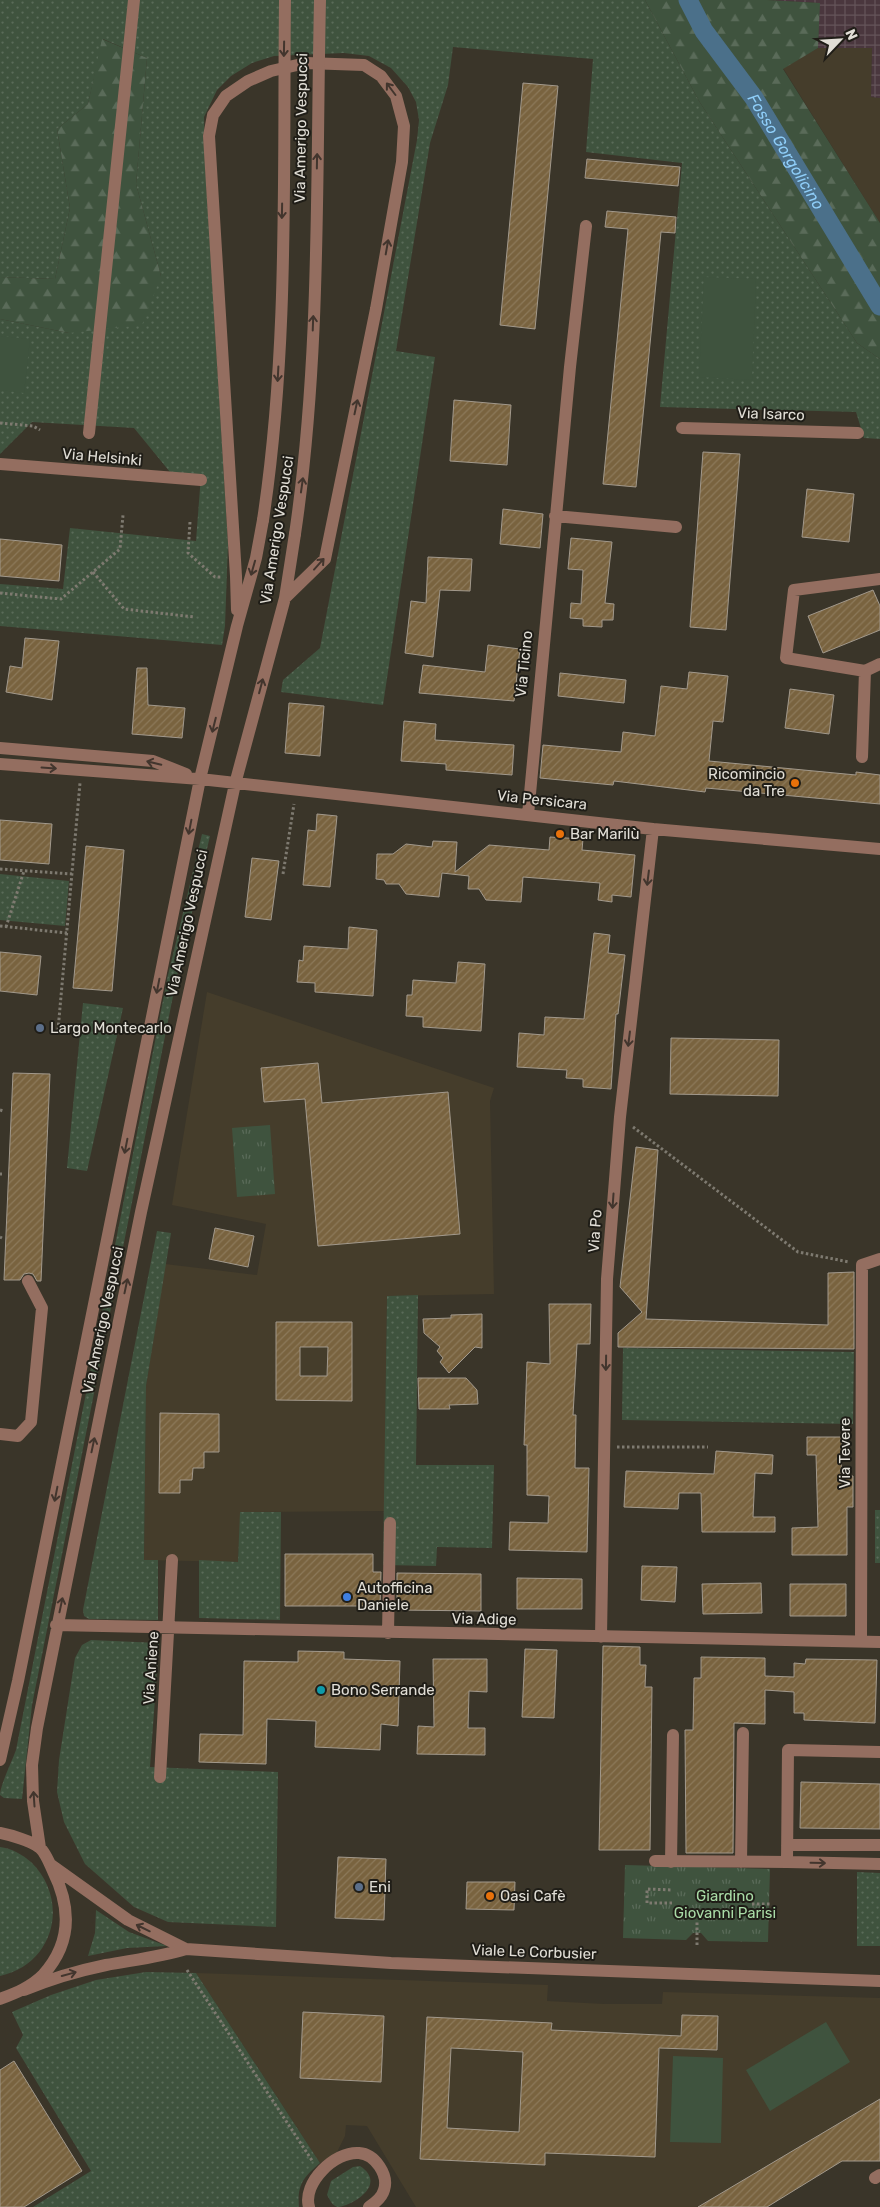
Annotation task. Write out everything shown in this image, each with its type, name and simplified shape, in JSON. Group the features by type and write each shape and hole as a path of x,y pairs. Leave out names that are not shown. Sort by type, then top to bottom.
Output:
{"street":[{"path":"89,433 134,0"},
{"name":"Via Amerigo Vespucci","path":"0,1760 13,1707 200,779 237,626 256,558 263,520 272,462 280,348 285,0"},
{"name":"Via Amerigo Vespucci","path":"40,1848 33,1801 32,1765 56,1625 141,1212 235,784 285,598 295,534 304,472 312,353 320,0"},
{"path":"237,626 236,576 209,136 213,115 226,96 248,81 271,71 306,63 364,65 381,76 396,96 404,126 402,162 376,309 325,559 285,598"},
{"name":"Via Ticino","path":"528,815 586,226"},
{"name":"Via Isarco","path":"682,428 858,433"},
{"name":"Via Helsinki","path":"0,464 201,480"},
{"path":"556,516 676,527"},
{"path":"880,579 794,590 786,658 864,670 880,664"},
{"path":"862,758 864,670"},
{"path":"0,748 154,761 200,779"},
{"path":"0,764 200,779"},
{"name":"Via Persicara","path":"200,779 653,829 880,850"},
{"name":"Via Po","path":"601,1638 607,1279 620,1117 653,829"},
{"path":"862,1265 880,1259"},
{"name":"Via Tevere","path":"861,1641 862,1265"},
{"path":"0,1434 18,1436 31,1422 42,1308 28,1281"},
{"path":"388,1633 390,1523"},
{"name":"Via Aniene","path":"160,1777 170,1627 172,1560"},
{"name":"Via Adige","path":"56,1625 601,1638 880,1642"},
{"path":"741,1862 742,1733"},
{"path":"671,1862 673,1735"},
{"path":"787,1862 788,1750 880,1752"},
{"path":"0,1833 40,1848 63,1890 66,1908 65,1932 57,1955 43,1975 24,1990"},
{"path":"786,1845 880,1845"},
{"path":"655,1861 880,1864"},
{"name":"Viale Le Corbusier","path":"50,1865 128,1920 186,1949"},
{"name":"Viale Le Corbusier","path":"0,1999 64,1975 107,1965 163,1956 186,1949 391,1963 880,1981"},
{"path":"309,2207 308,2197 310,2189 320,2173 335,2161 352,2153 367,2155 374,2160 384,2174 384,2190 380,2198 369,2207"}],"path":[{"path":"0,423 32,426 40,430"},
{"path":"0,593 61,599 120,549 123,515"},
{"path":"190,522 188,553 215,577 236,576"},
{"path":"93,572 124,609 194,617"},
{"path":"58,1030 81,770"},
{"path":"283,874 296,791"},
{"path":"0,869 72,874"},
{"path":"6,927 24,870"},
{"path":"0,926 67,933"},
{"path":"620,1117 798,1252 862,1265"},
{"path":"604,1447 708,1447"},
{"path":"672,1903 647,1903 647,1889 673,1890"},
{"path":"752,1904 771,1904"},
{"path":"697,1922 697,1945"},
{"path":"187,1970 320,2173"}],"shaded area":[{"path":"767,0 880,0 880,98 871,97 872,48 818,48 819,3"},
{"path":"818,48 872,48 871,97 880,98 880,223 783,68"},
{"path":"207,992 494,1088 490,1101 494,1294 387,1296 384,1511 241,1512 238,1562 144,1560 146,1386 165,1264 257,1275 266,1224 172,1205"},
{"path":"196,1973 548,1985 547,2001 604,2004 662,2004 663,1992 880,1998 880,2099 698,2207 416,2207 367,2126 346,2125 345,2136 336,2154 320,2163"}],"green space":[{"path":"0,0 645,0 699,101 857,343 880,359 880,439 864,438 856,412 660,407 682,163 586,152 593,59 453,47 448,85 430,143 396,351 435,357 383,705 281,692 283,680 320,648 417,140 419,120 416,102 408,87 391,68 369,56 344,53 274,56 252,63 231,76 217,90 204,117 228,544 225,626 222,645 0,626 0,584 63,589 70,528 196,541 201,475 170,472 134,428 32,422 0,454 0,319 69,333 161,276 136,184 147,58 103,39 88,104 57,129 70,208 55,279 0,277"},
{"path":"645,0 767,0 820,3 818,48 783,69 880,223 880,359 857,343 699,101"},
{"path":"102,39 147,58 136,184 161,276 142,325 69,333 0,319 0,277 55,279 70,208 57,129 88,104"},
{"path":"704,277 756,279 752,380 699,377"},
{"path":"0,336 30,339 24,393 0,390"},
{"path":"202,834 210,836 177,976 32,1705 22,1799 4,1798 0,1795 16,1750 168,975"},
{"path":"0,874 69,881 65,926 0,920"},
{"path":"83,1003 123,1008 87,1171 67,1168"},
{"path":"270,1125 275,1194 237,1197 232,1128"},
{"path":"157,1231 171,1233 146,1386 144,1560 158,1560 158,1620 89,1619 84,1616 83,1610"},
{"path":"418,1295 416,1465 494,1465 492,1548 437,1547 436,1566 383,1565 387,1296"},
{"path":"623,1348 854,1352 853,1424 622,1420"},
{"path":"875,1510 880,1510 880,1563 875,1563"},
{"path":"240,1512 281,1512 280,1620 199,1618 199,1560 238,1562"},
{"path":"91,1640 159,1643 150,1767 278,1772 276,1927 168,1922 134,1907 85,1864 64,1822 57,1792 59,1760 75,1658 82,1645"},
{"path":"0,1847 17,1852 31,1862 43,1877 50,1894 53,1912 51,1929 44,1945 34,1958 19,1969 0,1976"},
{"name":"Giardino Giovanni Parisi","path":"625,1865 770,1869 768,1942 708,1941 701,1933 693,1933 686,1940 623,1938"},
{"path":"857,1872 880,1873 880,1946 857,1946"},
{"path":"96,1910 129,1932 167,1946 127,1948 88,1956 95,1933"},
{"path":"146,1972 196,1973 320,2163 303,2182 299,2192 299,2207 33,2207 91,2171 16,2048 23,2035 12,2012 51,1995 96,1980"},
{"path":"826,2022 850,2062 770,2111 746,2070"},
{"path":"673,2056 723,2058 721,2143 670,2142"},
{"path":"360,2166 368,2173 369,2187 358,2199 343,2206 335,2206 327,2195 331,2181 353,2167"}],"building":[{"path":"523,83 558,86 535,329 500,325"},
{"path":"587,159 680,167 678,186 585,178"},
{"path":"607,211 676,217 675,233 661,232 636,487 603,484 628,229 605,227"},
{"path":"454,400 511,405 507,465 450,461"},
{"path":"703,452 740,454 726,630 690,627"},
{"path":"807,489 854,494 849,542 802,537"},
{"path":"503,509 543,514 540,548 500,544"},
{"path":"571,538 612,542 605,603 614,604 613,620 602,620 602,627 583,626 583,619 570,618 571,603 581,604 583,570 568,569"},
{"path":"0,539 62,545 59,581 0,576"},
{"path":"428,557 472,559 470,591 440,590 433,657 405,653 411,601 426,603"},
{"path":"873,590 880,606 880,630 823,653 808,616"},
{"path":"25,638 59,641 52,700 6,692 10,666 22,668"},
{"path":"488,645 520,649 514,701 419,693 423,665 485,672"},
{"path":"137,668 147,668 148,705 185,708 182,738 132,734"},
{"path":"689,672 728,676 723,722 713,721 709,761 856,775 856,772 880,775 880,804 706,788 705,792 614,781 613,785 540,778 543,745 621,752 623,732 655,736 661,686 687,689"},
{"path":"560,673 626,680 624,703 558,696"},
{"path":"790,689 834,695 829,734 785,728"},
{"path":"289,703 324,706 320,756 285,753"},
{"path":"404,721 436,724 435,740 514,745 512,775 446,770 446,764 401,761"},
{"path":"317,814 337,816 330,887 303,885 308,830 316,831"},
{"path":"0,820 52,824 49,864 0,860"},
{"path":"550,837 583,839 582,850 635,855 631,897 612,895 612,902 598,900 600,883 523,877 521,902 486,900 479,889 468,889 469,876 442,873 439,897 406,894 399,884 386,884 384,880 376,879 377,854 393,854 406,844 432,847 433,841 457,842 455,872 489,845 549,850"},
{"path":"86,846 124,850 112,991 73,988"},
{"path":"252,858 279,861 271,920 245,917"},
{"path":"349,927 377,930 373,996 315,992 315,983 297,982 299,960 303,961 304,946 348,949"},
{"path":"594,933 610,935 608,953 625,955 618,1014 616,1014 611,1089 583,1087 583,1079 566,1078 567,1070 517,1067 519,1033 544,1035 545,1017 584,1019"},
{"path":"0,952 41,956 37,995 0,991"},
{"path":"458,962 485,964 481,1031 423,1027 423,1017 406,1016 407,995 412,995 413,980 456,983"},
{"path":"671,1038 779,1040 778,1096 670,1094"},
{"path":"318,1063 322,1103 448,1092 460,1234 318,1246 305,1099 264,1102 261,1068"},
{"path":"13,1073 50,1074 41,1281 37,1281 33,1274 29,1273 24,1274 20,1280 4,1280"},
{"path":"636,1147 658,1150 646,1319 828,1325 828,1273 854,1272 854,1349 618,1347 618,1333 642,1312 620,1287"},
{"path":"215,1228 254,1236 248,1267 209,1259"},
{"path":"549,1304 591,1304 590,1344 577,1344 573,1415 576,1415 575,1468 589,1468 587,1552 509,1550 510,1522 548,1523 549,1496 527,1495 527,1445 524,1445 527,1362 550,1364"},
{"path":"482,1314 482,1348 475,1347 449,1373 440,1362 443,1358 437,1351 440,1347 424,1333 423,1319 451,1318 451,1315"},
{"path":"276,1322 352,1322 352,1401 276,1400","holes":["300,1347 328,1347 327,1376 300,1376"]},
{"path":"418,1378 466,1378 477,1390 478,1404 449,1405 450,1409 419,1409"},
{"path":"160,1413 219,1414 219,1452 204,1452 204,1468 193,1468 192,1480 180,1480 180,1493 159,1493"},
{"path":"807,1437 842,1437 841,1476 853,1476 853,1507 847,1507 847,1555 792,1555 792,1528 818,1527 816,1455 807,1455"},
{"path":"716,1451 773,1455 772,1474 755,1473 753,1517 775,1517 775,1532 702,1532 701,1493 679,1493 678,1509 624,1507 626,1471 714,1474"},
{"path":"285,1554 373,1554 373,1572 381,1572 380,1606 285,1606"},
{"path":"642,1566 677,1567 675,1602 641,1600"},
{"path":"397,1573 481,1574 481,1611 397,1610"},
{"path":"517,1578 582,1579 582,1609 517,1609"},
{"path":"761,1583 762,1613 703,1614 702,1584"},
{"path":"790,1584 846,1584 846,1616 790,1616"},
{"path":"603,1646 640,1647 640,1665 646,1665 645,1687 652,1687 650,1850 599,1850"},
{"path":"525,1649 557,1650 554,1718 522,1717"},
{"name":"Bono Serrande","path":"298,1651 344,1652 344,1659 400,1661 398,1726 381,1724 380,1750 315,1747 316,1721 267,1719 266,1764 199,1762 200,1734 243,1735 244,1661 298,1662"},
{"path":"701,1657 765,1658 765,1676 794,1677 794,1663 805,1664 806,1659 877,1660 875,1723 804,1720 804,1713 794,1713 794,1692 765,1690 765,1724 734,1723 733,1853 686,1853 685,1730 693,1730 694,1678 701,1678"},
{"path":"433,1659 487,1659 487,1692 469,1691 468,1728 485,1728 485,1755 417,1754 418,1726 434,1727"},
{"path":"801,1782 880,1784 880,1829 800,1828"},
{"path":"338,1857 386,1859 384,1920 335,1918"},
{"name":"Oasi Cafè","path":"467,1882 515,1882 514,1910 466,1909"},
{"path":"303,2012 384,2016 381,2082 300,2078"},
{"path":"682,2015 718,2016 717,2050 659,2048 655,2157 545,2153 545,2165 420,2159 427,2017 552,2023 551,2030 681,2036","holes":["451,2048 523,2052 519,2132 447,2128"]},
{"path":"14,2061 82,2171 24,2207 0,2207 0,2070"},
{"path":"880,2099 880,2161 842,2161 767,2207 698,2207"}],"waterway":[{"name":"Fosso Gorgolicino","path":"688,0 704,31 754,98 880,306"}],"place":[{"name":"Ricomincio da Tre","path":"795,783"},
{"name":"Bar Marilù","path":"560,834"},
{"name":"Largo Montecarlo","path":"40,1028"},
{"name":"Autofficina Daniele","path":"347,1597"},
{"name":"Bono Serrande","path":"321,1690"},
{"name":"Eni","path":"359,1887"},
{"name":"Oasi Cafè","path":"490,1896"}]}
